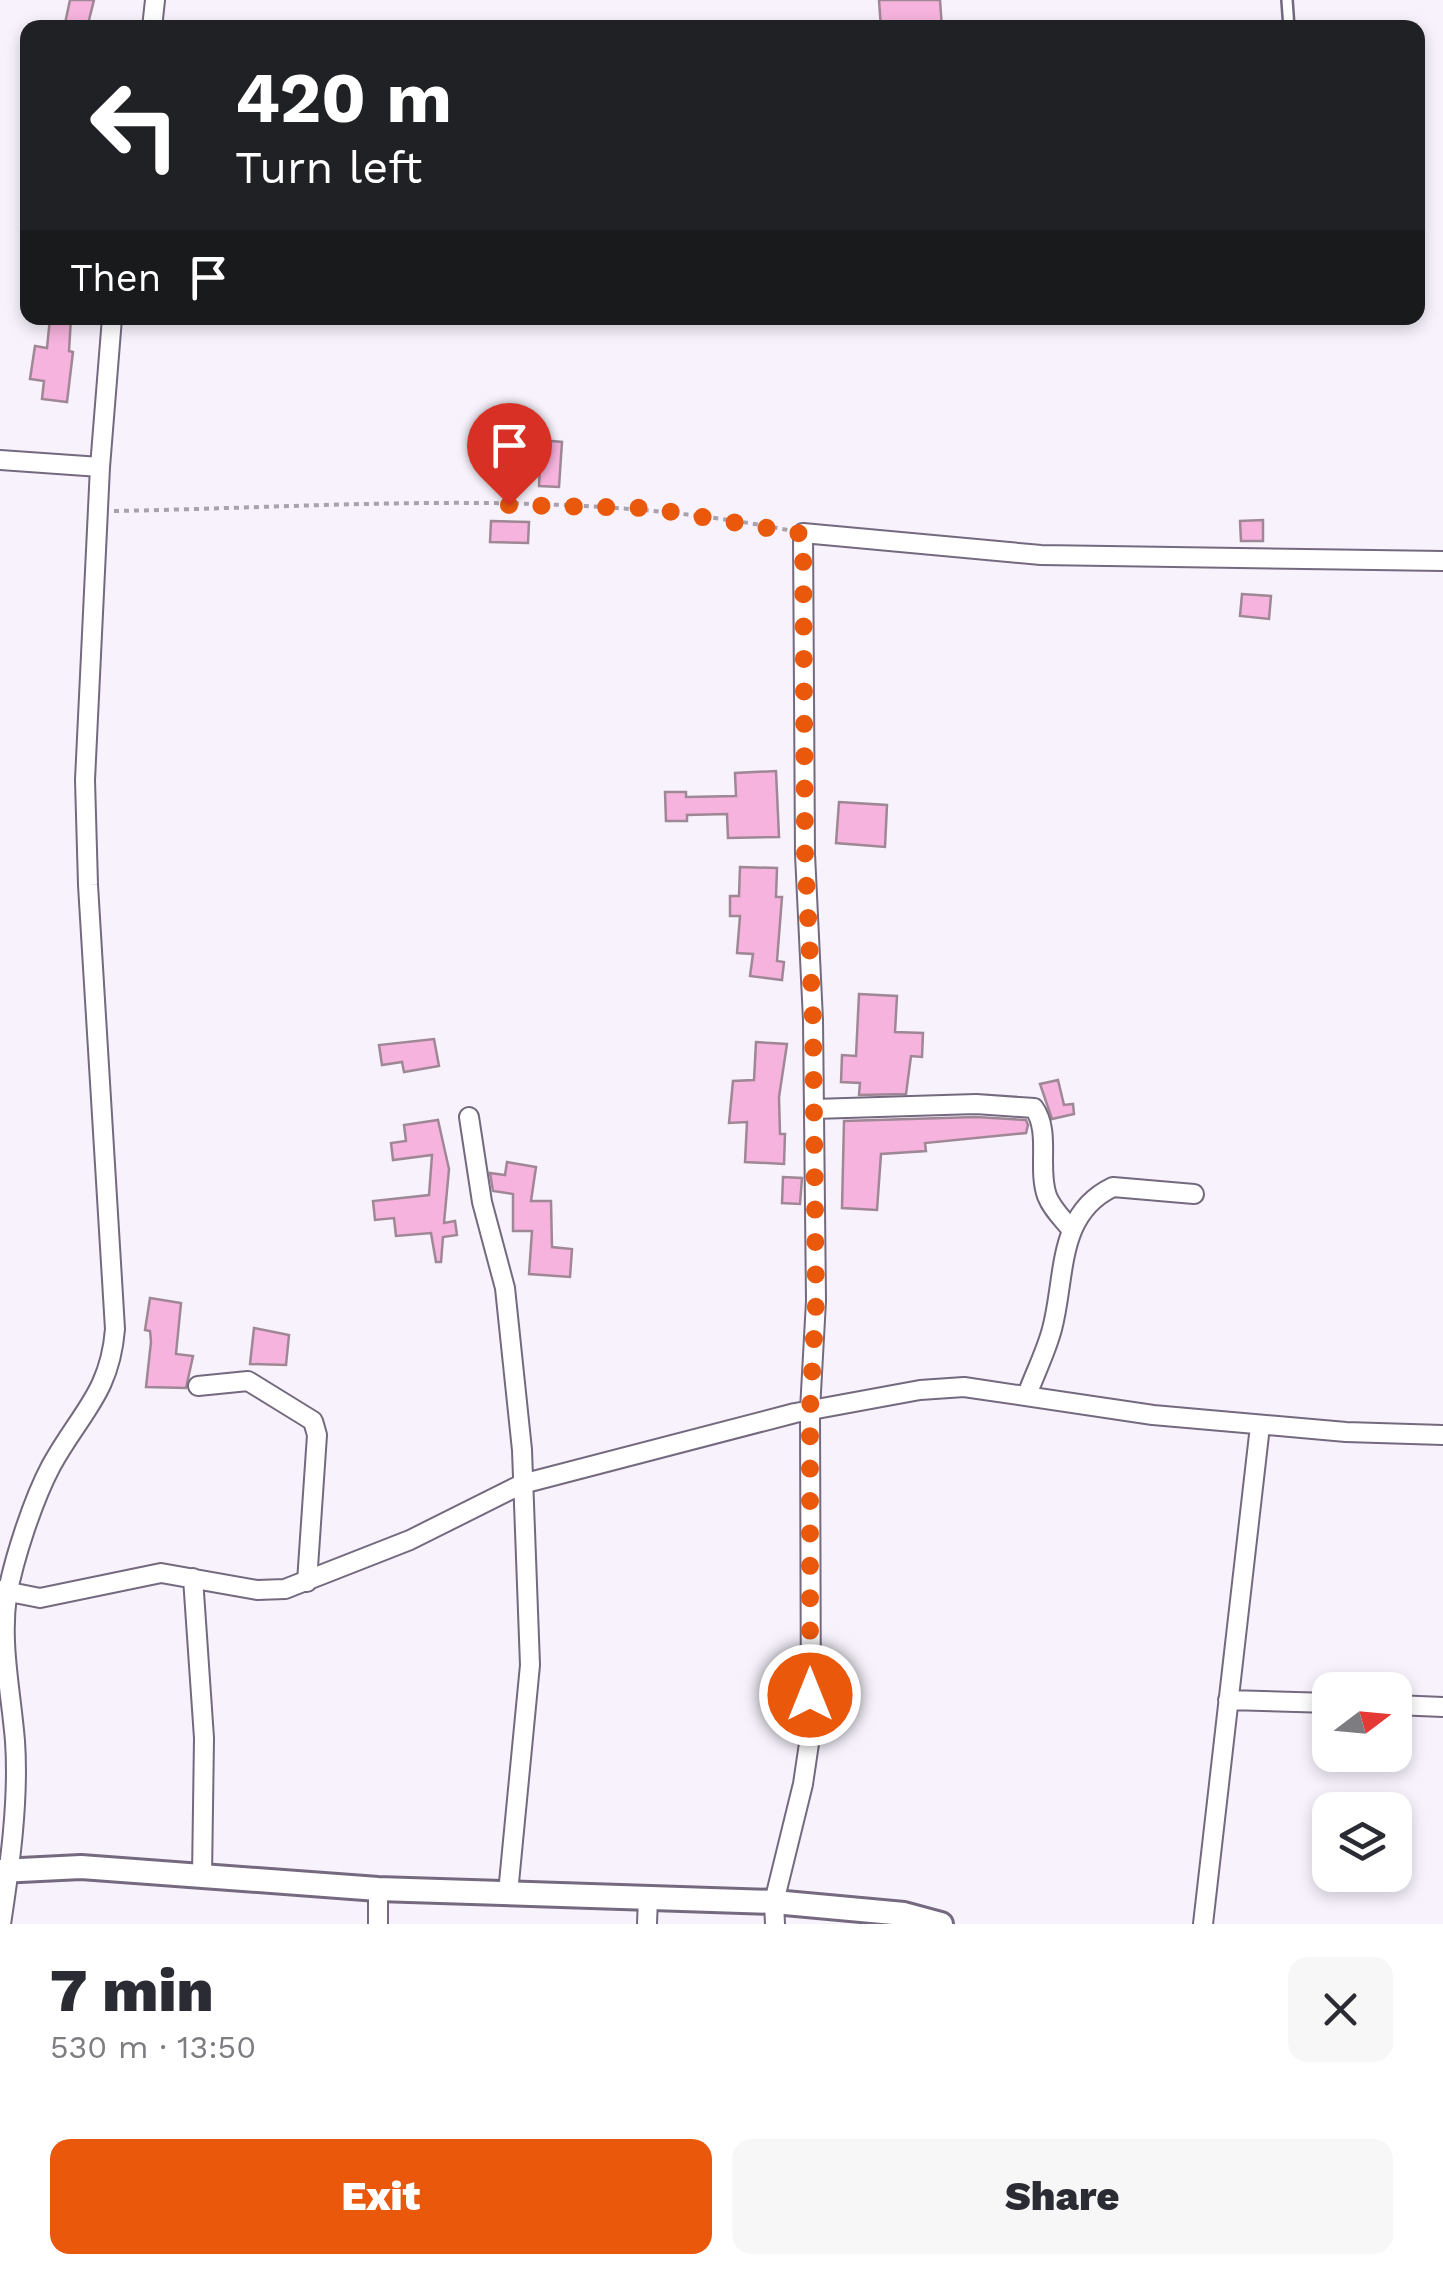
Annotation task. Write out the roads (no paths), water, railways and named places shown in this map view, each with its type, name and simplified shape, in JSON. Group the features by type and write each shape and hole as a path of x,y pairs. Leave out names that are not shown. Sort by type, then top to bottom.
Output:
{"street":[{"path":"0,1924 15,1746 2,1636 4,1591 42,1484 103,1388 113,1354 116,1302 103,1166 85,780 100,467 111,325"},
{"path":"0,460 100,467"},
{"path":"775,1913 803,1784 810,1730 810,1410 816,1302 805,854 803,534 1041,555 1443,561"},
{"path":"814,1109 976,1104 1034,1108 1042,1126 1046,1192 1071,1229"},
{"path":"469,1117 482,1202 505,1288 522,1450 530,1665 508,1893"},
{"path":"1027,1395 1051,1333 1071,1229 1082,1208 1113,1187 1194,1194"},
{"path":"198,1386 248,1381 312,1421 317,1436 307,1582"},
{"path":"4,1591 40,1598 151,1573 266,1591 307,1582 410,1540 522,1484 870,1396 964,1386 1152,1415 1260,1426 1443,1435"},
{"path":"1203,1924 1260,1426"},
{"path":"193,1578 204,1738 202,1877"},
{"path":"1228,1700 1312,1702"},
{"path":"1412,1706 1443,1707"},
{"path":"5,1870 81,1867 378,1890 648,1897 775,1913 871,1909 940,1924"},
{"path":"378,1890 378,1924"},
{"path":"647,1924 648,1897"}]}
